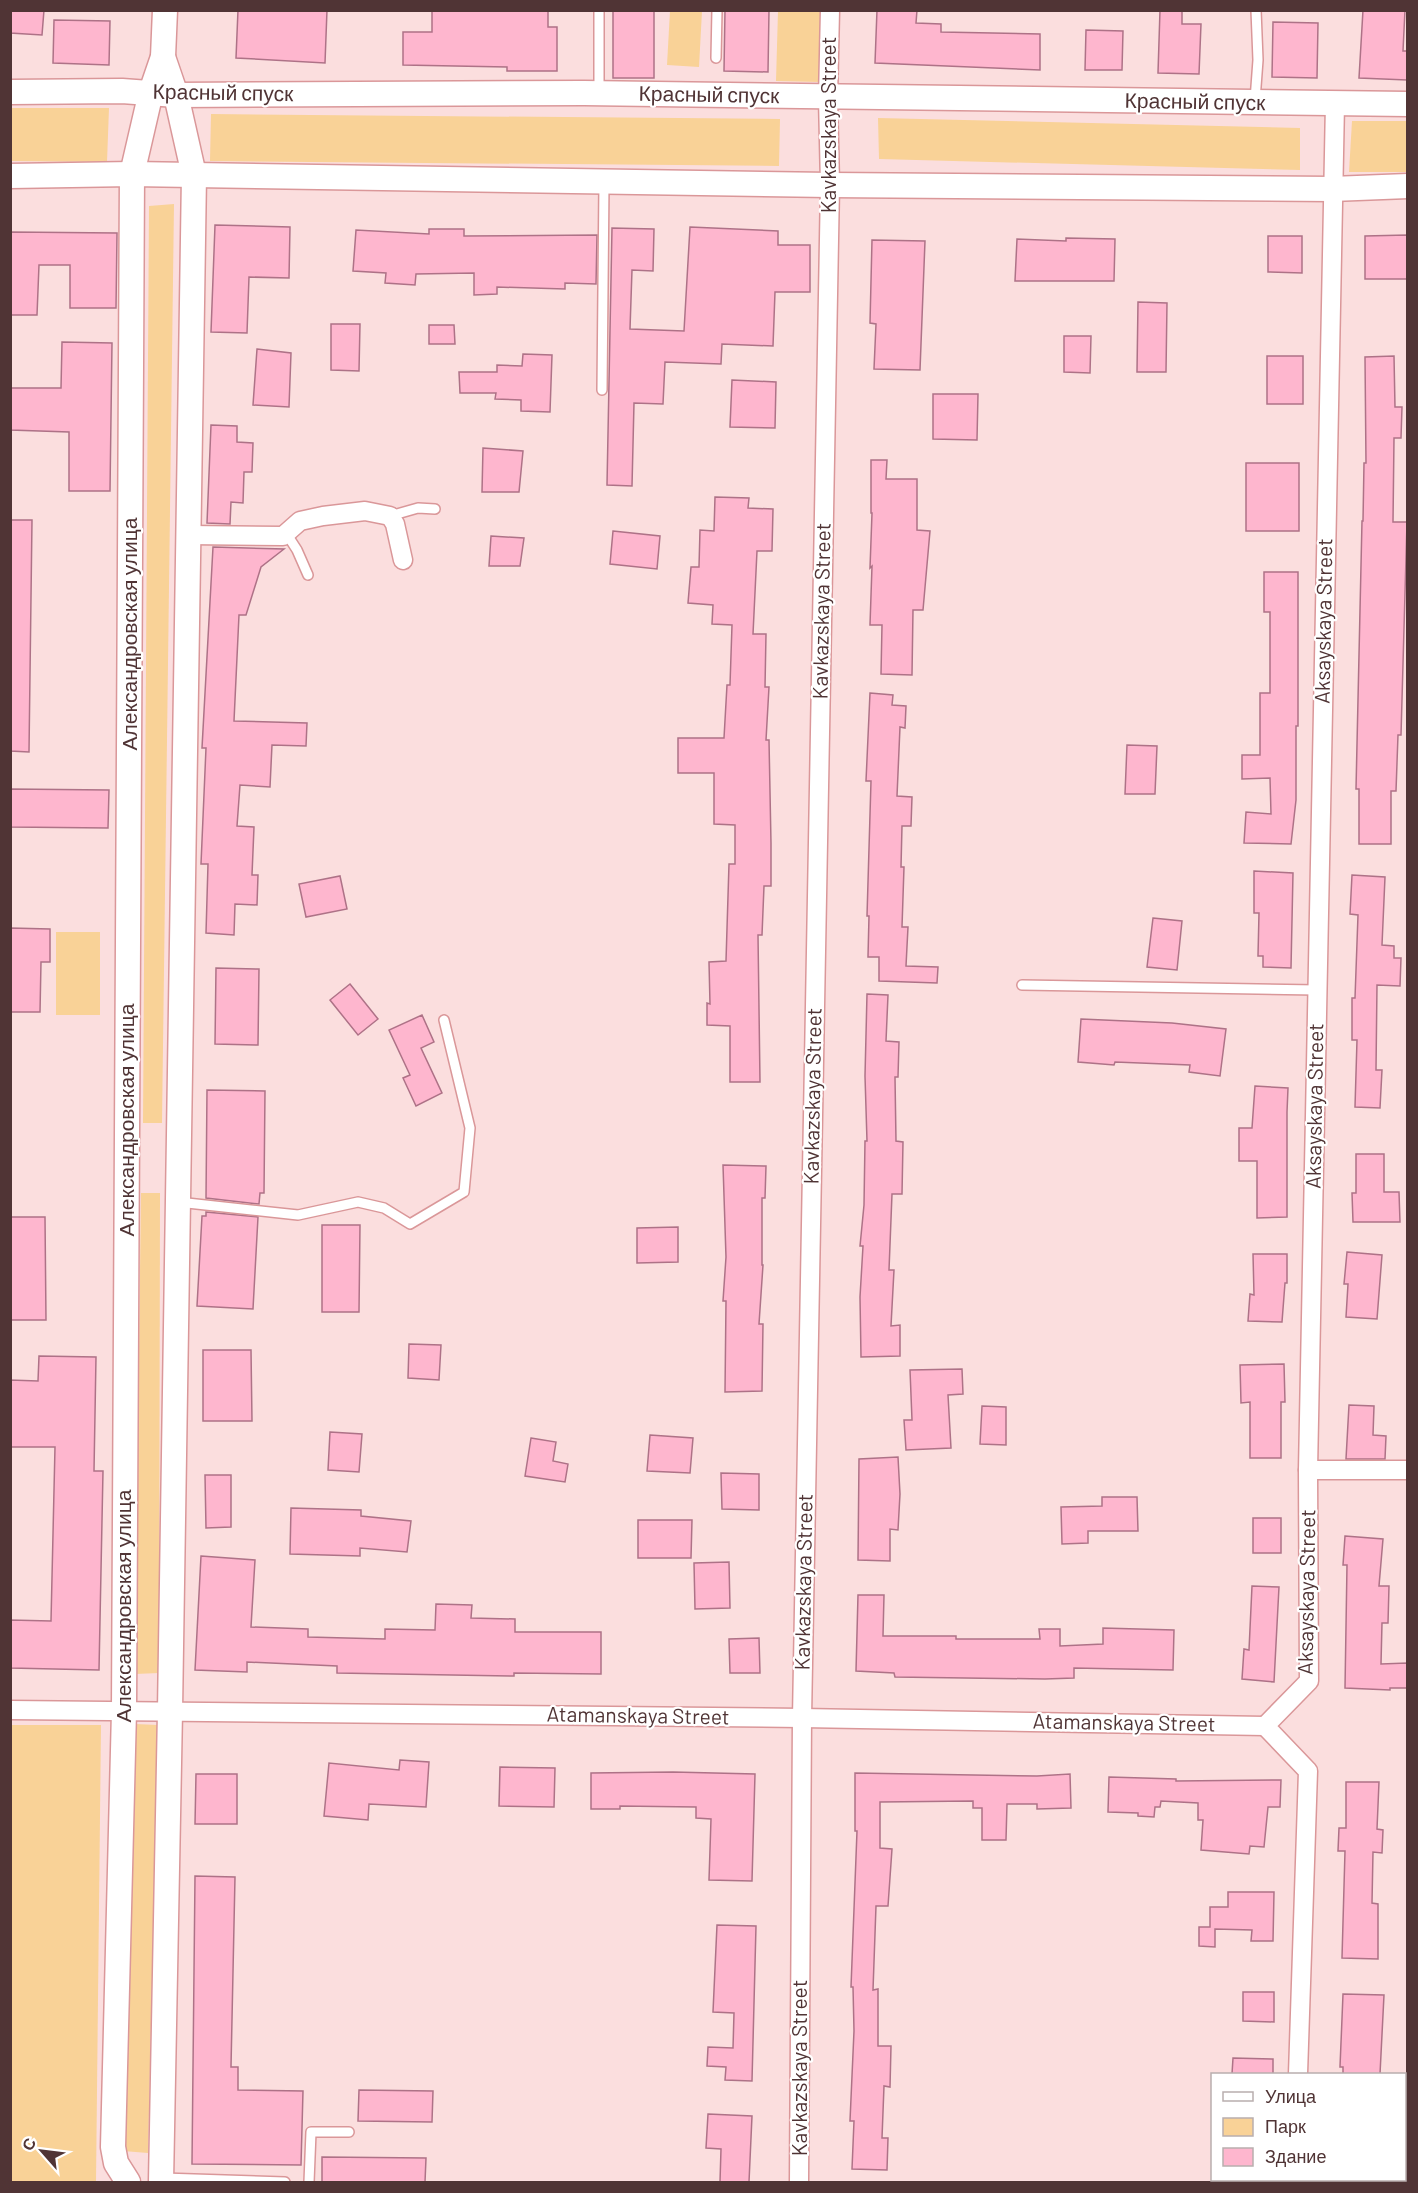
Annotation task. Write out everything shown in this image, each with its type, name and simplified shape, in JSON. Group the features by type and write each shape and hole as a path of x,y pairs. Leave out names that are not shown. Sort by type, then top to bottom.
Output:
{"street":[{"name":"Александровская улица","path":"128,2182 116,2163 113,2147 124,1711 132,174 151,92 163,57 165,10"},
{"name":"Kavkazskaya Street","path":"799,2182 802,1718 830,185 828,98 830,10"},
{"name":"Александровская улица","path":"161,2180 194,175 176,95 163,57"},
{"name":"Красный спуск","path":"10,92 151,92 176,95 599,93 828,98 1407,104"},
{"name":"Aksayskaya Street","path":"1265,1726 1310,1681 1308,1470 1335,103"},
{"path":"10,176 132,174 830,185 1332,189 1407,186"},
{"path":"188,535 283,536 300,520 365,511 390,516 403,560"},
{"path":"1308,1470 1407,1470"},
{"name":"Atamanskaya Street","path":"10,1710 802,1718 1265,1726"},
{"path":"1265,1726 1308,1771 1298,2073"}],"lane":[{"path":"599,10 599,93"},
{"path":"716,58 717,10"},
{"path":"1254,102 1258,60 1256,10"},
{"path":"602,390 604,181"},
{"path":"390,516 418,508 435,509"},
{"path":"286,533 309,575"},
{"path":"1022,985 1317,990"},
{"path":"178,1202 298,1215 358,1202 384,1208 410,1224 464,1192 470,1128 444,1020"},
{"path":"309,2182 311,2132 349,2132"},
{"path":"161,2180 285,2182"}],"green space":[{"path":"670,11 702,11 699,67 667,65"},
{"path":"778,11 822,11 820,82 776,81"},
{"path":"11,108 109,108 107,162 11,161"},
{"path":"211,114 780,119 779,166 210,161"},
{"path":"878,118 1300,128 1300,170 879,159"},
{"path":"1352,121 1407,121 1407,172 1349,172"},
{"path":"174,204 162,1123 143,1123 149,206"},
{"path":"56,932 100,932 100,1015 56,1015"},
{"path":"141,1193 160,1193 159,1673 135,1674"},
{"path":"135,1724 158,1725 148,2153 123,2151"},
{"path":"11,1725 101,1725 96,2182 11,2182"}],"building":[{"path":"10,10 44,10 42,35 10,33"},
{"path":"238,10 327,10 325,63 236,58"},
{"path":"432,10 548,10 548,27 557,27 557,71 507,71 507,67 403,65 403,32 432,32"},
{"path":"613,10 654,10 654,78 613,78"},
{"path":"725,10 769,10 768,72 724,71"},
{"path":"877,10 917,10 916,23 941,24 941,32 1040,34 1040,70 875,63"},
{"path":"1160,10 1182,10 1182,24 1201,24 1199,74 1158,73"},
{"path":"1363,10 1405,10 1403,51 1407,51 1407,80 1359,78"},
{"path":"54,20 110,21 109,65 53,63"},
{"path":"1273,22 1318,23 1317,78 1272,77"},
{"path":"1086,30 1123,31 1122,70 1085,70"},
{"path":"215,225 290,227 289,278 249,277 247,333 211,332"},
{"path":"690,227 778,231 778,245 810,245 810,292 775,292 773,346 722,344 721,364 665,362 663,404 634,403 632,486 607,485 612,228 654,229 653,271 632,270 630,329 684,331"},
{"path":"429,229 464,229 464,236 597,235 596,284 565,283 565,289 497,287 497,294 474,295 474,273 416,274 415,285 385,283 386,273 353,271 356,230 429,234"},
{"path":"10,232 117,233 116,308 70,308 70,265 39,265 37,315 10,315"},
{"path":"1407,235 1407,279 1365,279 1365,236"},
{"path":"1268,236 1302,236 1302,273 1268,272"},
{"path":"1066,238 1115,239 1114,281 1015,281 1017,239 1066,241"},
{"path":"872,240 925,241 920,370 874,369 876,324 870,323"},
{"path":"1138,302 1167,303 1166,372 1137,372"},
{"path":"331,324 360,324 359,371 331,370"},
{"path":"429,325 454,325 455,344 429,344"},
{"path":"1064,336 1091,336 1090,373 1064,372"},
{"path":"62,342 112,343 110,491 69,491 69,432 10,430 10,388 61,388"},
{"path":"257,349 291,353 289,407 253,405"},
{"path":"523,354 552,355 550,412 521,411 521,400 495,399 496,393 460,393 459,372 497,372 497,365 522,366"},
{"path":"1267,356 1303,356 1303,404 1267,404"},
{"path":"1394,356 1395,407 1402,407 1401,438 1394,438 1393,522 1407,522 1401,735 1398,735 1396,791 1391,791 1391,844 1359,844 1359,789 1356,789 1362,521 1364,463 1366,463 1365,357"},
{"path":"732,380 776,382 775,428 730,427"},
{"path":"933,394 978,394 977,440 933,439"},
{"path":"211,425 237,426 237,442 253,443 252,472 244,472 243,503 231,502 230,524 207,523"},
{"path":"483,448 523,451 519,492 482,492"},
{"path":"871,460 887,460 886,479 917,479 917,530 930,531 923,610 913,610 912,675 881,674 882,625 870,625"},
{"path":"1246,463 1299,463 1299,531 1246,531"},
{"path":"715,497 749,498 748,508 773,509 772,551 757,551 753,634 766,634 765,687 769,687 766,740 769,740 771,886 764,886 762,935 758,935 760,1082 730,1082 730,1026 707,1025 707,1003 710,1004 709,962 726,961 729,864 735,864 735,825 714,824 714,773 678,773 678,738 724,738 727,685 730,685 732,625 712,624 713,605 688,603 691,567 699,567 700,530 714,531"},
{"path":"10,520 32,520 29,752 10,751"},
{"path":"613,531 660,536 657,569 610,564"},
{"path":"491,536 524,538 520,566 489,566"},
{"path":"213,547 284,549 261,567 246,615 239,615 234,721 307,723 306,746 272,745 270,787 240,785 237,826 254,827 252,875 258,875 257,905 235,904 234,935 206,933 208,864 201,864 206,748 202,748"},
{"path":"1264,572 1298,572 1298,726 1296,726 1296,800 1291,844 1244,843 1246,812 1271,814 1270,778 1242,779 1242,755 1260,755 1260,693 1270,693 1270,612 1264,612"},
{"path":"870,693 893,695 892,705 906,706 905,728 900,727 897,796 912,797 911,826 902,826 901,867 904,867 902,927 908,927 906,966 938,967 937,983 879,981 879,957 868,957 871,781 866,781"},
{"path":"1127,745 1157,746 1155,794 1125,794"},
{"path":"10,789 109,790 108,828 10,827"},
{"path":"1254,871 1293,873 1291,968 1263,967 1263,956 1258,956 1259,913 1254,913"},
{"path":"1352,875 1385,877 1382,945 1394,946 1394,958 1401,958 1400,986 1377,985 1376,1070 1382,1070 1380,1108 1355,1107 1357,1040 1352,1040 1352,998 1355,998 1358,915 1350,914"},
{"path":"340,876 347,909 306,917 299,884"},
{"path":"1153,918 1182,921 1177,970 1147,967"},
{"path":"10,928 50,929 50,962 41,962 40,1012 10,1012"},
{"path":"216,968 259,969 258,1045 215,1044"},
{"path":"350,984 378,1019 358,1035 330,1000"},
{"path":"867,994 888,995 886,1041 899,1042 898,1077 895,1077 896,1141 903,1142 902,1194 892,1194 889,1270 894,1270 891,1326 900,1325 900,1356 861,1357 860,1297 863,1246 860,1246 864,1205 865,1141 867,1141 865,1076"},
{"path":"422,1015 434,1042 421,1048 442,1093 416,1106 403,1078 410,1075 389,1030"},
{"path":"1081,1019 1172,1023 1226,1029 1220,1076 1189,1072 1190,1065 1115,1062 1114,1065 1078,1062"},
{"path":"1255,1086 1288,1088 1287,1217 1257,1218 1257,1161 1239,1161 1239,1128 1252,1128"},
{"path":"207,1090 265,1091 264,1193 260,1193 259,1204 206,1198"},
{"path":"1356,1154 1384,1154 1384,1192 1399,1192 1400,1222 1353,1222 1352,1193 1356,1193"},
{"path":"723,1165 766,1166 765,1198 762,1198 763,1265 759,1324 763,1324 762,1391 725,1392 726,1301 723,1301 726,1257"},
{"path":"206,1212 258,1217 253,1309 197,1306 202,1216 206,1216"},
{"path":"10,1217 45,1217 46,1320 10,1320"},
{"path":"322,1225 360,1225 359,1312 322,1312"},
{"path":"678,1227 678,1262 637,1263 637,1228"},
{"path":"1347,1252 1382,1255 1377,1319 1346,1317 1348,1284 1344,1284"},
{"path":"1253,1254 1287,1254 1287,1283 1285,1283 1282,1322 1248,1321 1250,1294 1254,1295"},
{"path":"409,1344 441,1345 439,1380 408,1378"},
{"path":"203,1350 251,1350 252,1421 203,1421"},
{"path":"39,1356 96,1357 94,1471 103,1471 99,1670 10,1668 10,1620 51,1621 55,1447 10,1447 10,1380 38,1381"},
{"path":"1284,1364 1285,1402 1281,1402 1281,1458 1250,1458 1250,1402 1241,1403 1240,1365"},
{"path":"962,1369 963,1394 948,1395 951,1448 906,1450 904,1420 912,1420 910,1370"},
{"path":"1349,1405 1374,1406 1373,1435 1386,1436 1385,1459 1346,1459"},
{"path":"982,1406 1006,1407 1006,1445 980,1444"},
{"path":"330,1432 362,1434 359,1472 328,1470"},
{"path":"650,1435 693,1438 690,1473 647,1471"},
{"path":"531,1438 556,1442 553,1461 568,1464 565,1482 525,1476"},
{"path":"898,1457 900,1494 898,1530 890,1529 890,1561 858,1560 859,1459"},
{"path":"721,1473 759,1474 759,1510 722,1509"},
{"path":"205,1475 231,1475 231,1527 206,1528"},
{"path":"1102,1497 1137,1497 1138,1531 1088,1531 1088,1543 1062,1544 1061,1507 1102,1506"},
{"path":"291,1508 361,1510 361,1516 411,1521 407,1552 360,1548 360,1556 290,1554"},
{"path":"1253,1518 1281,1518 1281,1553 1253,1553"},
{"path":"638,1520 692,1520 691,1558 638,1558"},
{"path":"1345,1536 1383,1539 1379,1586 1389,1586 1388,1623 1382,1623 1381,1664 1407,1663 1407,1688 1390,1688 1390,1690 1345,1688 1347,1565 1343,1565"},
{"path":"201,1556 255,1560 251,1627 308,1629 308,1637 385,1639 385,1629 435,1630 436,1604 472,1605 471,1618 515,1619 515,1632 601,1632 601,1674 514,1673 514,1676 337,1673 337,1666 247,1662 247,1672 195,1670"},
{"path":"729,1562 730,1608 695,1609 694,1563"},
{"path":"1252,1586 1279,1587 1274,1682 1242,1679 1244,1649 1249,1650"},
{"path":"858,1595 884,1595 883,1636 1040,1639 1039,1629 1060,1629 1060,1646 1103,1644 1103,1628 1174,1630 1173,1670 1074,1668 1074,1678 1045,1679 895,1677 894,1673 856,1671"},
{"path":"759,1638 760,1673 730,1673 729,1639"},
{"path":"400,1760 429,1762 426,1807 369,1804 368,1820 324,1816 329,1763 399,1770"},
{"path":"500,1767 555,1768 554,1807 499,1806"},
{"path":"591,1773 755,1774 752,1881 709,1880 711,1819 696,1818 696,1807 620,1806 620,1809 591,1809"},
{"path":"855,1773 1037,1776 1070,1774 1071,1808 1037,1809 1037,1804 1007,1804 1006,1840 982,1840 982,1808 973,1808 973,1801 880,1802 880,1848 892,1849 888,1906 876,1906 873,1990 878,1989 878,2046 891,2046 890,2087 884,2086 882,2138 888,2138 887,2170 852,2169 854,2121 850,2121 854,2031 853,1987 851,1987 857,1831 855,1831"},
{"path":"196,1774 237,1774 237,1824 195,1824"},
{"path":"1109,1777 1176,1779 1176,1781 1281,1780 1280,1807 1268,1807 1264,1847 1250,1846 1249,1854 1201,1850 1203,1820 1198,1820 1198,1803 1161,1801 1160,1807 1155,1807 1154,1817 1138,1816 1138,1813 1108,1812"},
{"path":"1346,1782 1379,1782 1377,1829 1383,1830 1382,1853 1373,1852 1372,1903 1378,1904 1378,1959 1342,1958 1345,1851 1338,1851 1339,1828 1346,1828"},
{"path":"195,1876 235,1877 231,2067 238,2067 238,2090 303,2091 301,2165 192,2164"},
{"path":"1228,1892 1274,1892 1273,1941 1251,1941 1252,1930 1215,1929 1215,1947 1199,1946 1199,1927 1210,1927 1210,1907 1228,1907"},
{"path":"717,1925 756,1926 752,2081 725,2080 726,2067 707,2066 708,2047 733,2048 734,2013 713,2012"},
{"path":"1243,1992 1274,1992 1274,2022 1243,2021"},
{"path":"1343,1994 1384,1995 1380,2073 1343,2073 1343,2067 1340,2067"},
{"path":"1233,2058 1273,2059 1273,2073 1232,2073"},
{"path":"359,2090 433,2091 432,2122 358,2121"},
{"path":"708,2114 752,2116 749,2182 720,2182 721,2149 706,2148"},
{"path":"322,2157 426,2158 425,2182 322,2182"}]}
